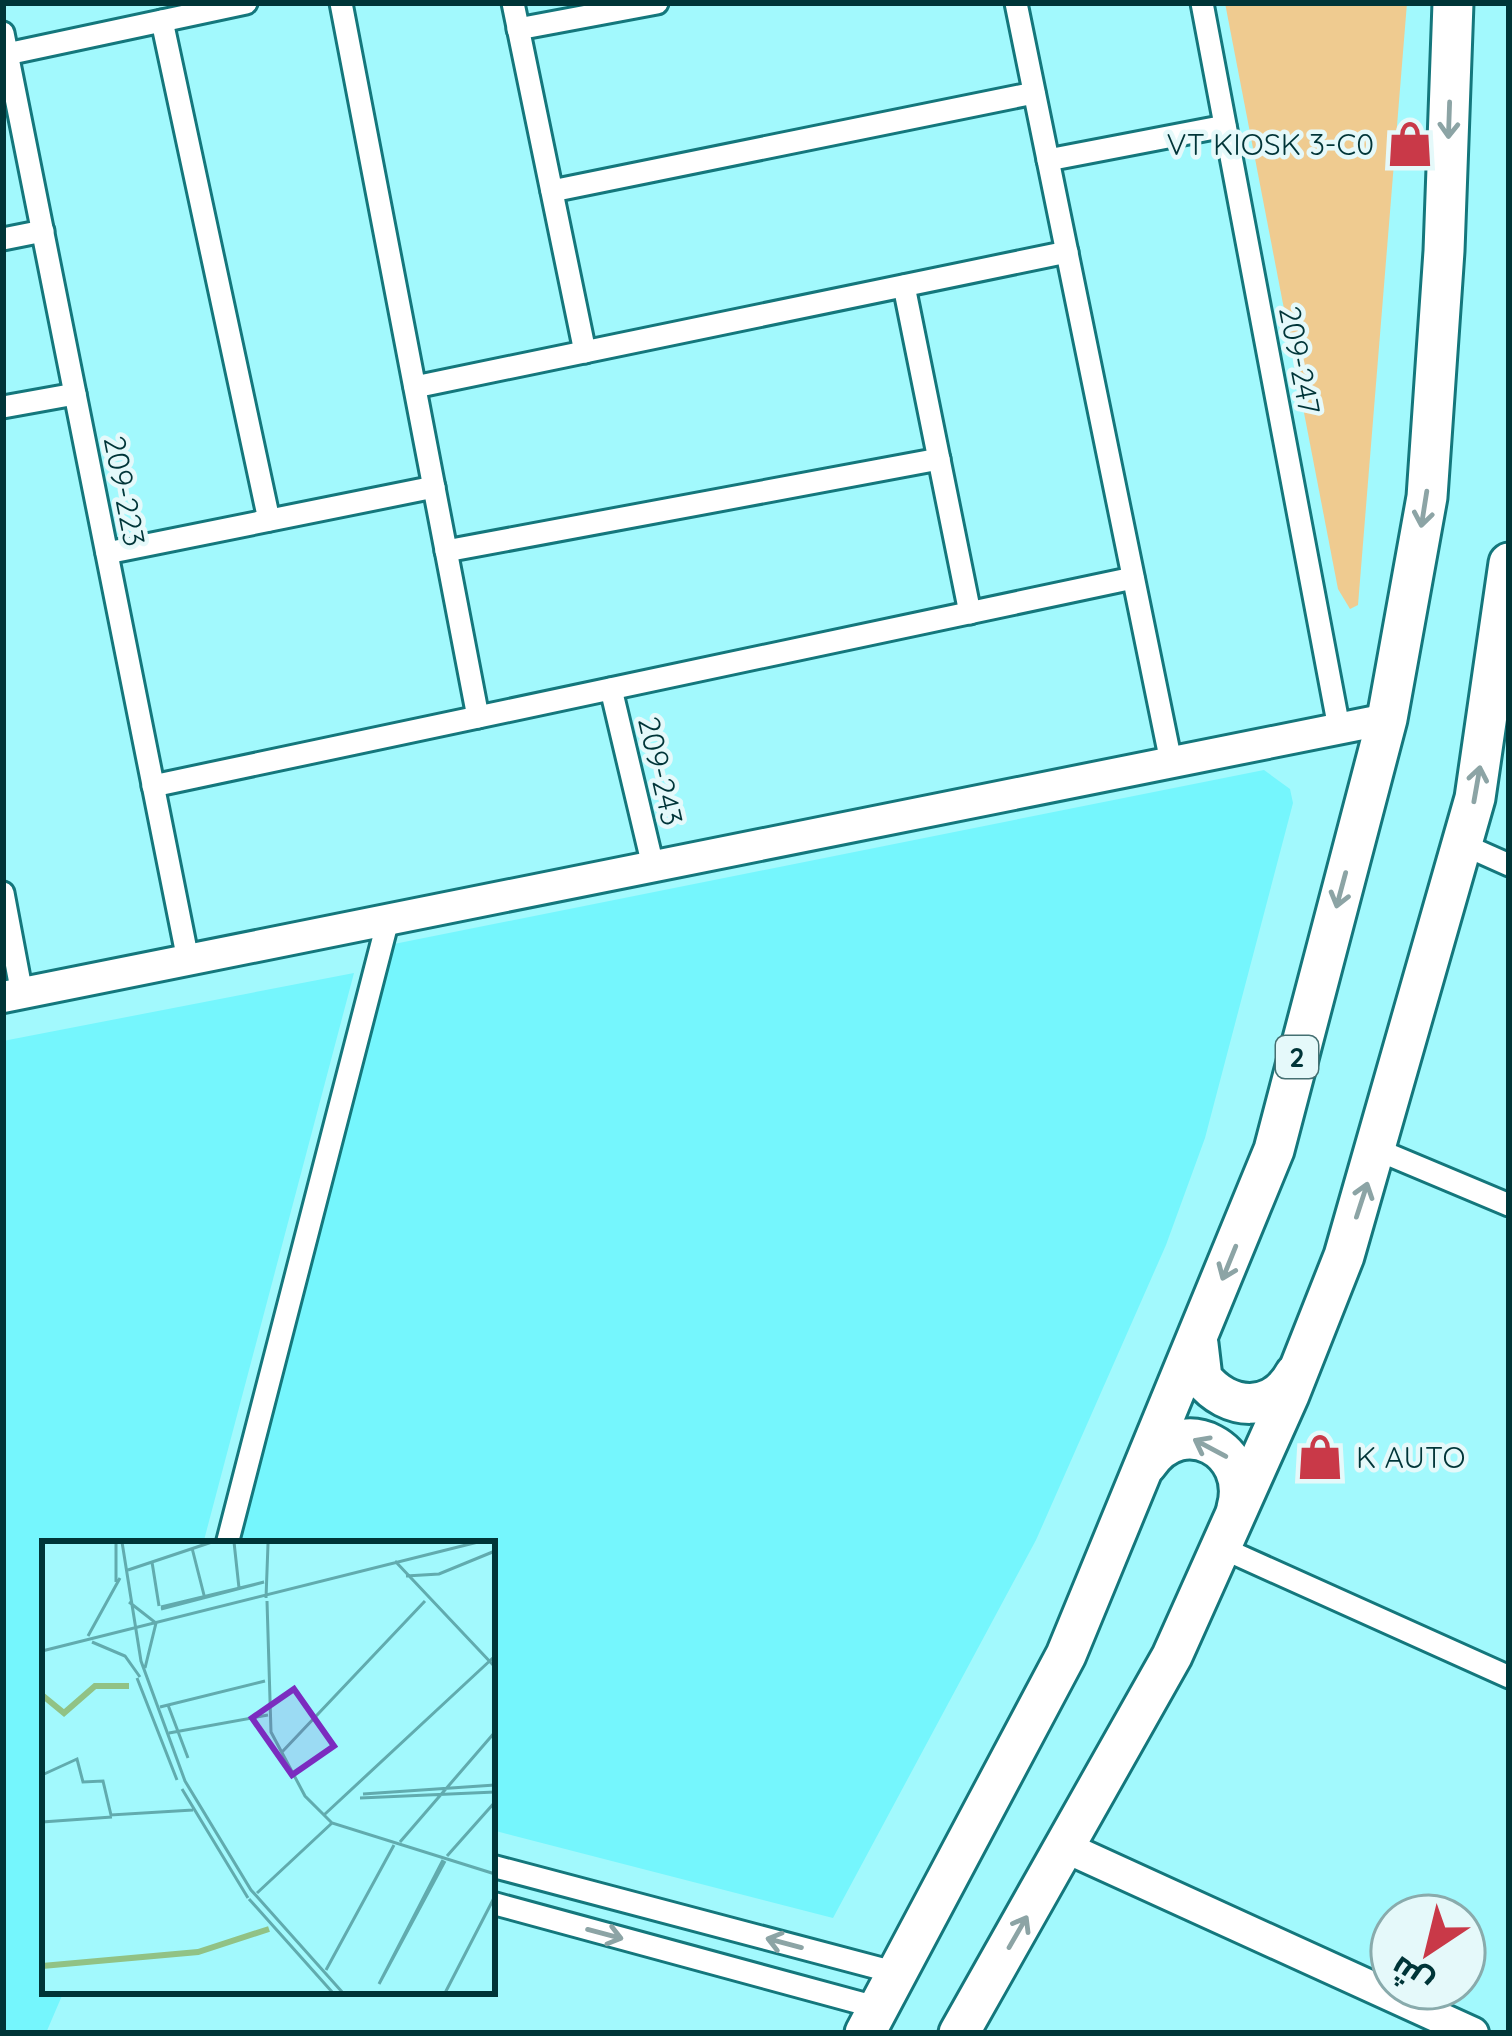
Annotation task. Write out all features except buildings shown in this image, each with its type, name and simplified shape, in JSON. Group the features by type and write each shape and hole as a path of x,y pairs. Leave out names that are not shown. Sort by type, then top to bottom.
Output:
{"highway":[{"name":"2","path":"880,2005 1066,1655 1198,1344 1274,1150 1387,719 1427,497 1444,251 1453,3"},
{"path":"959,2033 1172,1656 1302,1363 1378,1150 1475,798 1509,563"},
{"path":"1198,1344 1202,1378 1224,1399 1241,1404 1276,1397 1302,1363"},
{"path":"1145,1468 1167,1442 1185,1438 1215,1446 1236,1469 1240,1484 1227,1530"}],"street":[{"path":"5,44 162,22 246,3"},
{"path":"341,3 478,718"},
{"path":"513,3 585,352"},
{"path":"518,29 657,3"},
{"path":"1016,3 1171,762"},
{"name":"209-247","path":"1202,3 1339,728"},
{"path":"162,22 269,520"},
{"name":"209-223","path":"5,44 188,960"},
{"path":"552,191 1034,93"},
{"path":"1048,160 1226,126"},
{"path":"3,239 43,231"},
{"path":"415,387 1067,252"},
{"path":"904,286 970,613"},
{"path":"3,407 75,394"},
{"path":"446,551 939,459"},
{"path":"106,553 434,487"},
{"path":"153,786 1133,578"},
{"name":"209-243","path":"610,689 653,866"},
{"path":"3,893 13,996 1387,719"},
{"path":"1462,844 1509,865"},
{"path":"227,1541 388,920"},
{"path":"1378,1150 1509,1204"},
{"path":"1227,1530 1509,1677"},
{"path":"1067,1848 1473,2033"},
{"path":"495,1867 880,2005"},
{"path":"495,1904 880,2005"}],"shaded area":[{"path":"1225,3 1407,3 1358,605 1350,609 1338,589"},
{"path":"1264,770 1290,789 1293,803 1205,1138 1166,1245 1036,1540 833,1918 495,1831 495,1541 237,1541 389,945"},
{"path":"354,973 204,1541 42,1541 42,1994 63,1994 46,2033 3,2033 3,1041"}],"place":[{"name":"VT KIOSK 3-C0","path":"1410,144"},
{"name":"K AUTO","path":"1320,1457"}]}
